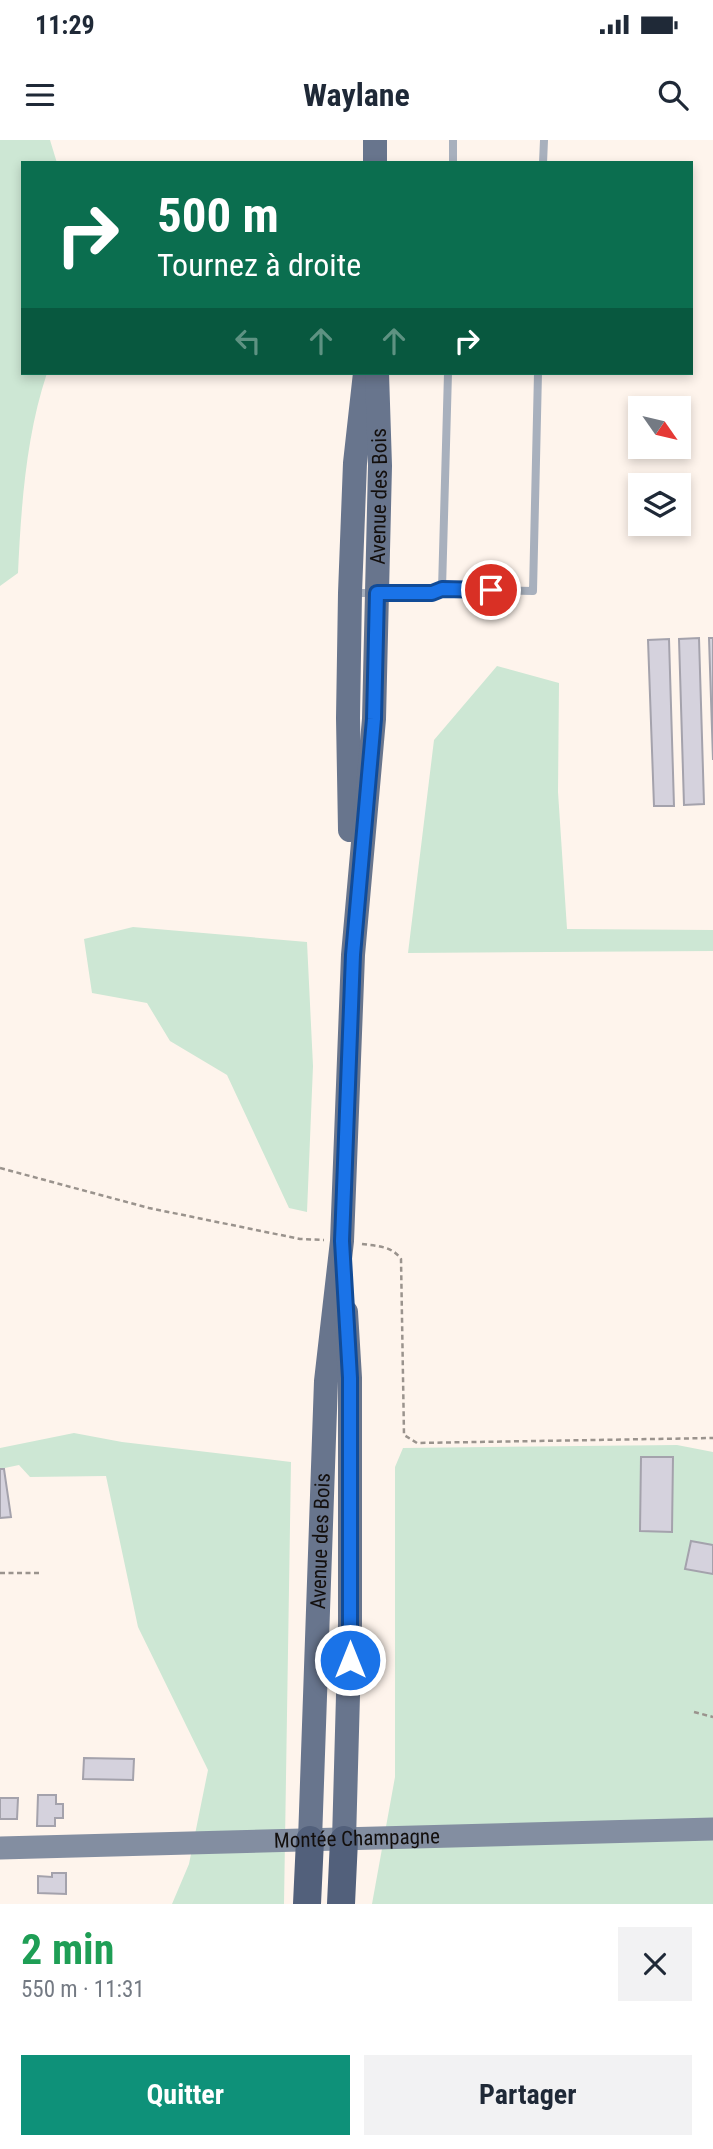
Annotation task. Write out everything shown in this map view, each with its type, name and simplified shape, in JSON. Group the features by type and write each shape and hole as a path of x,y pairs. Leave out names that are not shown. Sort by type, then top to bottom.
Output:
{"highway":[{"path":"307,1904 310,1840"},
{"path":"341,1904 344,1840"}],"main road":[{"path":"375,140 375,161"},
{"name":"Avenue des Bois","path":"353,955 348,718 350,593 355,463 365,375"},
{"name":"Avenue des Bois","path":"310,1840 326,1381 342,1241 353,955 374,719 380,466 377,375"},
{"name":"Avenue des Bois","path":"342,1241 350,1405 350,1660 344,1840"}],"street":[{"name":"Montée Champagne","path":"0,1848 713,1829"}],"lane":[{"path":"453,140 453,161"},
{"path":"543,161 544,140"},
{"path":"442,589 447,375"},
{"path":"350,593 432,593 442,589 533,591 538,375"}],"path":[{"path":"0,1168 149,1208 224,1224 300,1239 342,1241 388,1248 396,1252 401,1259 404,1435 417,1443 713,1438"},
{"path":"0,1573 42,1573"},
{"path":"694,1712 713,1717"}],"green space":[{"path":"0,140 50,140 56,161 21,161 21,375 46,375 29,447 18,573 0,586"},
{"path":"497,666 559,683 558,792 567,929 713,930 713,951 408,953 434,740"},
{"path":"133,927 307,942 313,1066 307,1212 289,1208 227,1075 170,1041 147,1003 92,993 84,939"},
{"path":"74,1433 122,1442 291,1462 284,1904 172,1904 189,1864 208,1770 138,1627 106,1476 30,1477 19,1465 0,1469 0,1448"},
{"path":"677,1445 713,1452 713,1904 372,1904 395,1777 395,1467 403,1448"}],"building":[{"path":"699,638 704,804 684,805 679,639"},
{"path":"709,638 713,638 713,760"},
{"path":"669,639 674,806 654,806 648,640"},
{"path":"641,1457 673,1457 672,1532 640,1531"},
{"path":"0,1469 4,1469 11,1517 0,1518"},
{"path":"691,1541 713,1545 713,1574 685,1569"},
{"path":"84,1758 134,1759 133,1780 83,1779"},
{"path":"38,1795 56,1795 56,1804 63,1804 63,1818 55,1818 55,1826 37,1826"},
{"path":"0,1798 18,1798 17,1819 0,1819"},
{"path":"52,1873 66,1873 66,1894 38,1893 38,1876 52,1877"}],"route":[{"path":"350,1660 350,1378 342,1241 353,955 374,719 377,593 432,593 442,589 491,590"}]}
